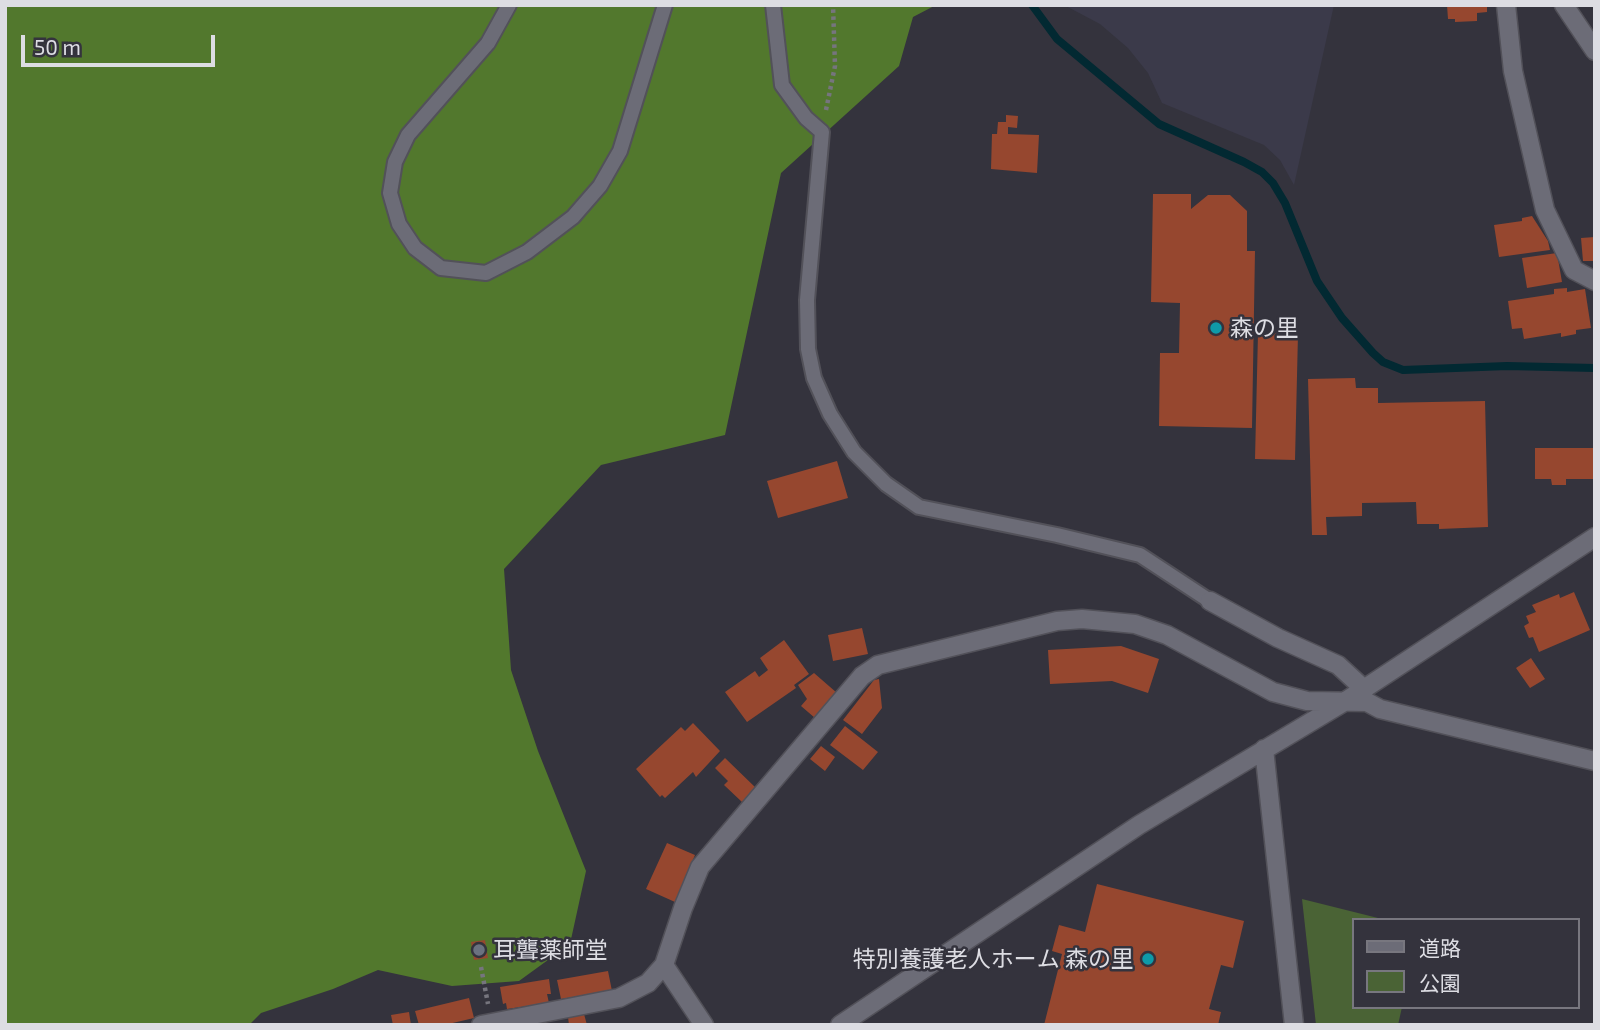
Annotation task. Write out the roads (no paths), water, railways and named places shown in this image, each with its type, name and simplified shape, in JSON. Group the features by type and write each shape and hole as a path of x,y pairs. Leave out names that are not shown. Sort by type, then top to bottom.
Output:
{"street":[{"path":"1506,5 1513,71 1545,210 1574,270 1595,281"},
{"path":"1564,5 1595,51"},
{"path":"840,1025 1139,825 1344,702 1595,537"},
{"path":"1210,601 1278,638 1338,665 1364,689"},
{"path":"481,1025 619,998 648,983 664,965 700,867 862,676 878,665 1057,621 1117,621 1167,635 1273,692 1307,701 1367,702 1380,709 1595,761"},
{"path":"1264,749 1294,1025"},
{"path":"664,965 704,1025"}],"lane":[{"path":"509,5 488,43 408,135 394,162 390,193 399,224 415,248 441,268 486,273 527,252 573,217 600,186 620,151 665,5"},
{"path":"773,5 782,85 806,118 822,132 807,300 808,349 814,378 830,414 854,453 886,484 919,507 1140,555 1210,601"}],"waterway":[{"path":"1032,5 1057,39 1159,124 1244,162 1262,172 1273,183 1285,203 1317,281 1342,318 1383,362 1403,370 1507,366 1595,368"}],"place":[{"name":"森の里","path":"1216,328"},
{"name":"耳聾薬師堂","path":"479,950"},
{"name":"特別養護老人ホーム 森の里","path":"1148,959"}]}
